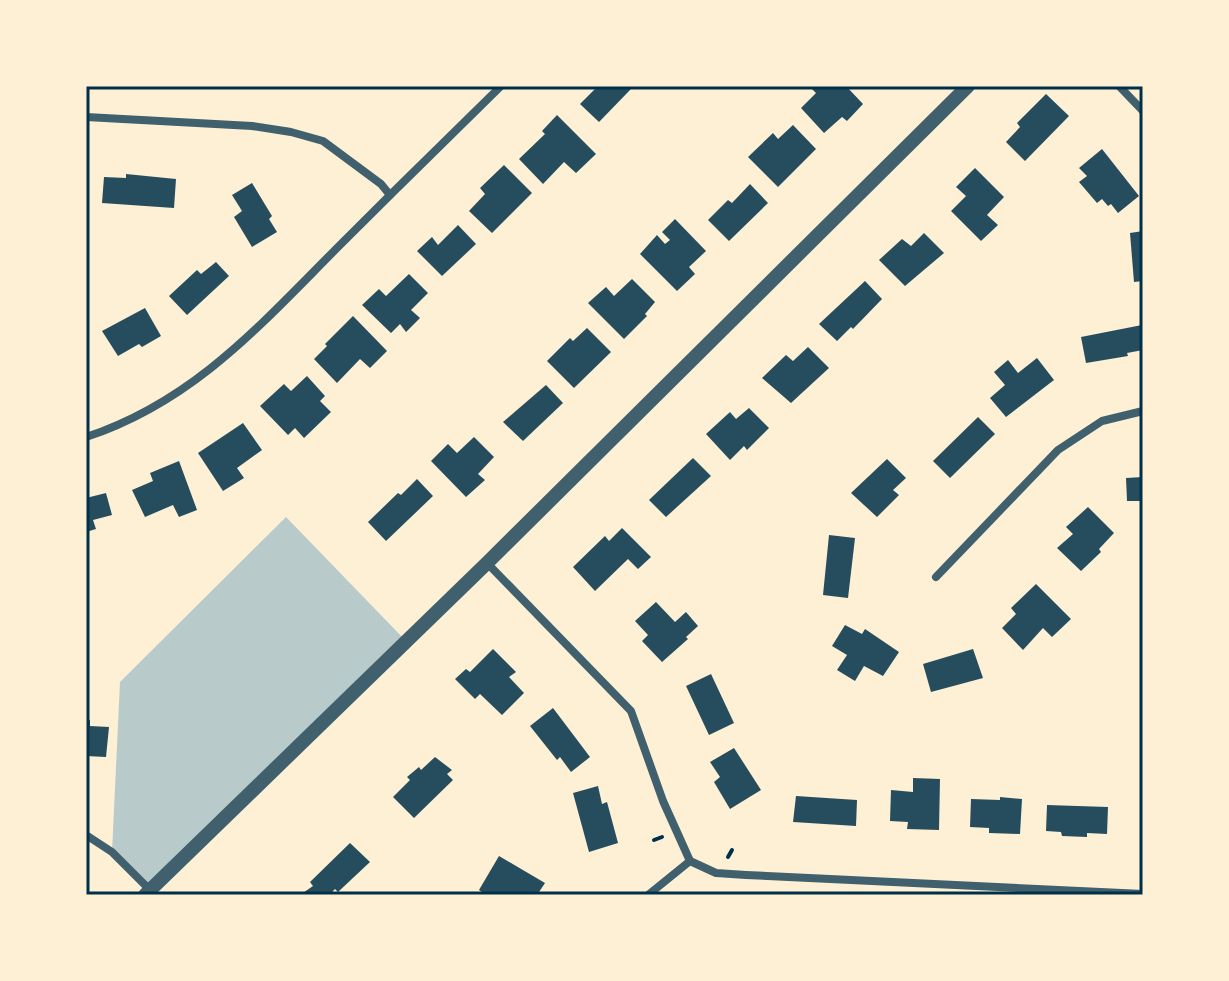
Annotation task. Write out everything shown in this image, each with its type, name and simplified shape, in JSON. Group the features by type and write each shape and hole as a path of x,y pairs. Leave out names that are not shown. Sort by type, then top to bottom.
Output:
{"street":[{"path":"86,437 138,417 197,381 256,330 501,86"},
{"path":"86,835 112,852 147,892 487,563 968,86"},
{"path":"1119,86 1143,111"},
{"path":"86,117 252,126 291,132 323,141 381,184 390,195"},
{"path":"936,577 1058,450 1102,421 1143,411"},
{"path":"487,563 631,711 663,801 690,861 716,873 1143,894"},
{"path":"648,895 690,861"}],"path":[{"path":"654,840 662,837"},
{"path":"728,857 732,850"}],"shaded area":[{"path":"286,517 406,641 150,890 112,852 120,682"}],"building":[{"path":"598,86 628,86 631,89 599,122 580,104"},
{"path":"809,86 846,86 863,104 847,121 842,117 824,133 801,108 816,93"},
{"path":"1046,94 1069,116 1025,161 1006,142 1020,127 1017,123"},
{"path":"557,115 596,154 576,173 564,162 543,184 519,159 545,134 542,131"},
{"path":"793,125 816,149 778,187 748,157 773,133 778,139"},
{"path":"1102,149 1139,196 1118,213 1102,199 1097,203 1079,182 1087,176 1079,168"},
{"path":"504,165 532,193 492,233 469,211 485,194 480,188"},
{"path":"975,168 1004,197 987,215 998,225 981,241 951,211 966,196 956,187"},
{"path":"126,174 176,179 174,208 102,203 104,177 126,178"},
{"path":"252,183 272,216 269,219 277,232 252,247 234,217 242,211 232,195"},
{"path":"750,184 768,203 729,241 708,220 728,200 732,203"},
{"path":"675,219 706,251 689,267 695,274 677,291 640,254 657,235 665,244 670,240 662,232"},
{"path":"458,225 476,244 442,276 417,251 432,237 438,245"},
{"path":"1143,231 1143,281 1134,282 1130,233"},
{"path":"924,233 944,253 905,286 879,260 902,239 911,246"},
{"path":"216,262 229,276 187,315 169,296 197,270 201,274"},
{"path":"409,274 428,293 411,310 420,318 406,332 400,324 391,333 362,305 379,289 386,296"},
{"path":"632,279 655,302 645,314 647,316 624,339 588,303 606,287 614,296"},
{"path":"865,281 882,299 837,341 819,324"},
{"path":"145,308 161,336 118,356 102,331"},
{"path":"353,316 387,351 370,368 360,359 337,383 314,359"},
{"path":"1142,325 1143,350 1127,353 1128,356 1086,363 1081,337"},
{"path":"587,328 611,352 574,388 547,361 570,338 573,341"},
{"path":"808,347 829,368 791,403 762,378 786,355 793,361"},
{"path":"1037,358 1054,380 1006,417 990,398 1005,385 994,372 1008,360 1018,373"},
{"path":"307,376 325,396 320,401 331,412 304,438 295,428 288,435 260,406 284,384 291,391"},
{"path":"546,385 563,403 523,441 503,422"},
{"path":"749,408 769,428 747,450 744,446 730,460 706,434 730,412 736,419"},
{"path":"978,417 995,434 950,478 933,461"},
{"path":"243,423 262,450 237,468 244,478 223,491 198,453"},
{"path":"474,437 494,457 478,474 485,480 466,497 431,461 448,444 457,453"},
{"path":"693,458 711,476 666,517 649,500"},
{"path":"887,459 906,478 893,490 899,495 877,517 851,493"},
{"path":"179,461 197,510 179,517 173,505 145,517 132,490 153,481 150,473"},
{"path":"1143,477 1143,501 1127,501 1126,478"},
{"path":"417,479 433,496 386,541 368,522"},
{"path":"106,493 112,515 93,520 96,529 86,532 86,498"},
{"path":"1088,507 1114,533 1099,549 1101,552 1081,571 1057,548 1073,534 1066,527"},
{"path":"622,528 651,557 638,569 628,559 595,591 573,567 605,536 609,541"},
{"path":"829,535 855,538 848,598 823,595"},
{"path":"1036,584 1071,619 1052,637 1043,628 1023,650 1002,628 1016,614 1011,608"},
{"path":"656,602 675,622 686,612 698,626 662,662 642,641 648,635 635,621"},
{"path":"845,625 862,634 865,629 899,652 883,676 864,666 855,681 837,670 847,655 832,646"},
{"path":"493,649 516,672 509,677 524,693 502,715 480,694 475,699 455,679 466,669 470,672"},
{"path":"973,649 983,678 931,692 923,664"},
{"path":"711,674 734,723 709,735 686,686"},
{"path":"553,708 590,757 571,772 560,757 557,760 530,726"},
{"path":"86,720 90,720 90,726 109,727 106,757 86,756"},
{"path":"734,748 761,790 730,809 714,782 720,777 710,762"},
{"path":"435,757 452,770 447,774 453,780 414,818 393,797 410,780 407,777 419,767 421,770"},
{"path":"913,778 940,779 939,830 907,829 908,822 890,821 891,790 913,792"},
{"path":"598,786 602,804 607,802 618,843 589,852 573,793"},
{"path":"796,796 857,800 856,826 793,822"},
{"path":"1000,797 1022,799 1020,834 989,833 989,828 970,827 971,799 1000,800"},
{"path":"1047,805 1108,807 1107,834 1062,836 1061,832 1046,831"},
{"path":"350,843 370,862 338,892 335,889 329,895 300,895 313,886 310,882"},
{"path":"499,856 545,883 537,895 486,895 479,890"}]}
